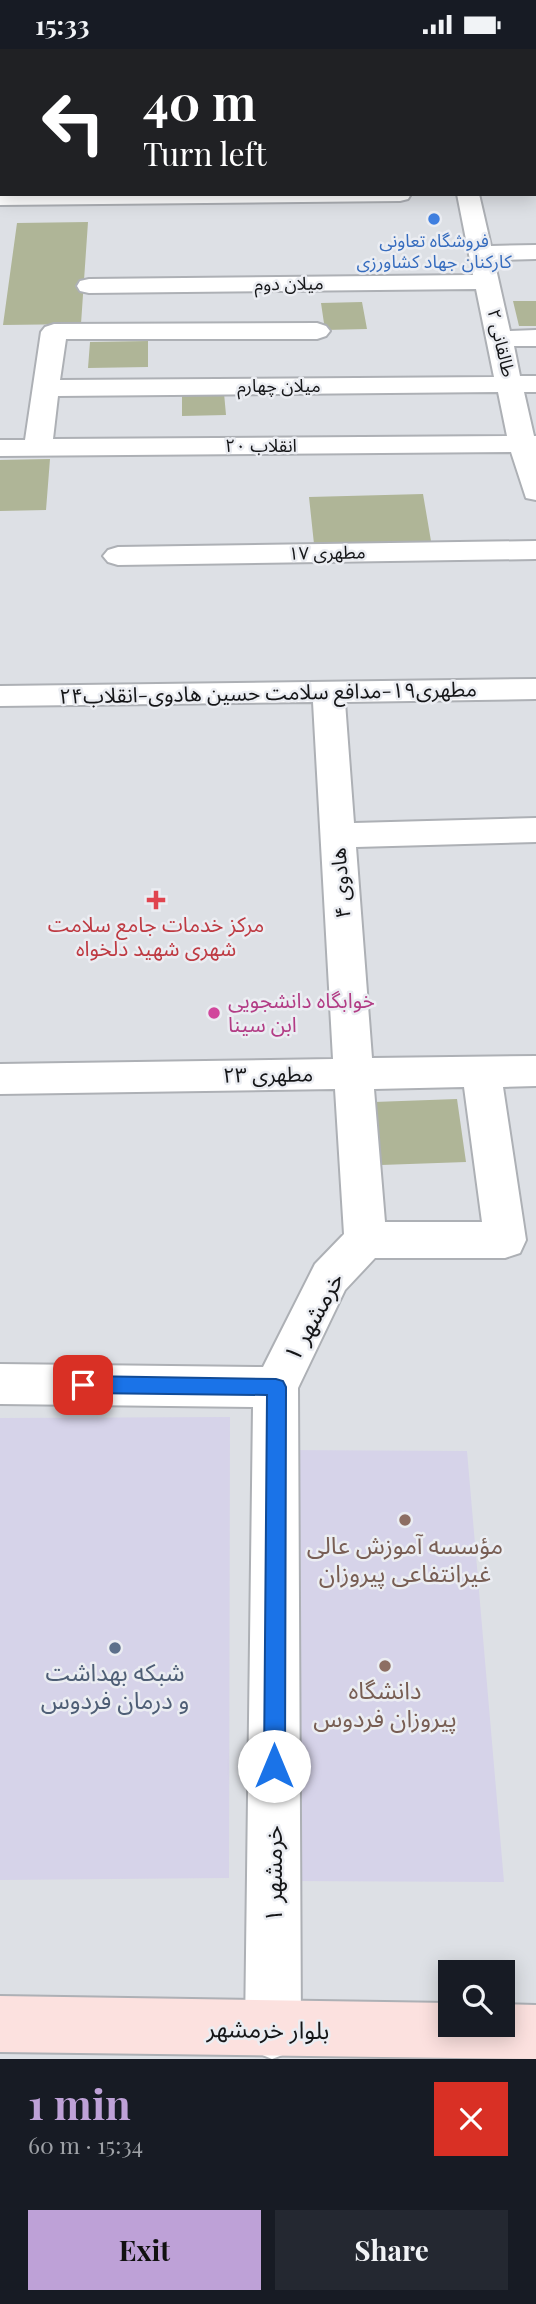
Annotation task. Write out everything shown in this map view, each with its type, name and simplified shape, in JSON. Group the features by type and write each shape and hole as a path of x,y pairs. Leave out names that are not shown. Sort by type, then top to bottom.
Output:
{"main road":[{"name":"بلوار خرمشهر","path":"0,2024 273,2031 536,2033"}],"street":[{"path":"10,197 140,196"},
{"name":"طالقانی ۲","path":"468,196 499,339 523,384 536,492"},
{"path":"481,253 536,252"},
{"name":"میلان دوم","path":"89,286 488,282"},
{"path":"38,447 54,332 317,331"},
{"path":"499,339 536,338"},
{"name":"میلان چهارم","path":"47,388 523,384"},
{"name":"انقلاب ۲۰","path":"0,448 529,444"},
{"name":"مطهری ۱۷","path":"118,556 536,550"},
{"name":"مطهری۱۹-مدافع سلامت حسین هادوی-انقلاب۲۴","path":"0,696 536,689"},
{"name":"هادوی ۴","path":"328,692 365,1240"},
{"path":"338,835 536,830"},
{"name":"مطهری ۲۳","path":"0,1079 536,1071"},
{"path":"365,1240 521,1240 481,1072"},
{"name":"خرمشهر ۱","path":"273,2031 276,1387 330,1277 365,1240"},
{"path":"0,1384 276,1387"}],"shaded area":[{"name":"شبکه بهداشت و درمان فردوس","path":"230,1417 229,1878 0,1880 0,1418"},
{"name":"دانشگاه پیروزان فردوس","path":"283,1450 467,1451 504,1882 287,1881"}],"green space":[{"path":"88,222 81,324 3,325 17,223"},
{"path":"513,301 536,301 536,326 519,326"},
{"path":"362,302 367,329 325,330 321,303"},
{"path":"148,341 148,367 88,368 90,342"},
{"path":"224,393 226,415 182,416 182,395"},
{"path":"50,459 46,510 0,511 0,460"},
{"path":"423,494 431,541 314,544 309,497"},
{"path":"457,1099 466,1162 381,1165 374,1102"}],"place":[{"name":"فروشگاه تعاونی کارکنان جهاد کشاورزی","path":"434,219"},
{"name":"مرکز خدمات جامع سلامت شهری شهید دلخواه","path":"156,900"},
{"name":"خوابگاه دانشجویی ابن سینا","path":"214,1013"},
{"name":"مؤسسه آموزش عالی غیرانتفاعی پیروزان","path":"405,1520"},
{"name":"شبکه بهداشت و درمان فردوس","path":"115,1648"},
{"name":"دانشگاه پیروزان فردوس","path":"385,1666"}],"route":[{"path":"83,1385 276,1387 274,1766"}]}
